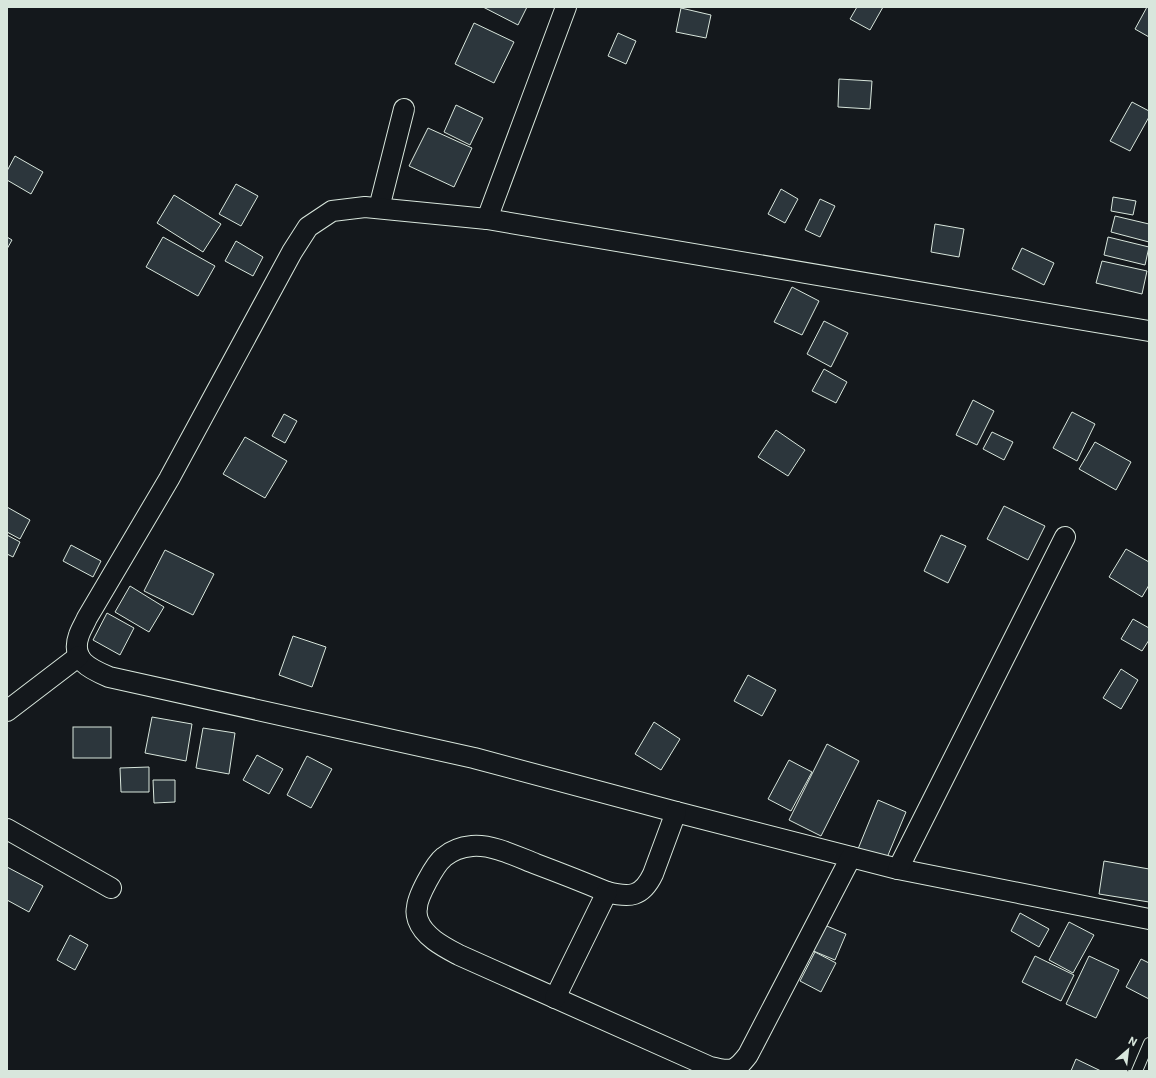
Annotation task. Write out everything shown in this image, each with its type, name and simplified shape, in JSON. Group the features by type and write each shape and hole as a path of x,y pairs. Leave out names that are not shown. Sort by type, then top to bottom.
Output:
{"street":[{"path":"487,219 566,7"},
{"path":"379,208 404,109"},
{"path":"1149,331 487,219 365,207 332,211 308,227 292,252 169,479 87,618 79,635 76,646 78,656 84,664 96,672 109,677 474,758 898,869 1149,919"},
{"path":"898,869 1065,537"},
{"path":"9,706 78,656"},
{"path":"676,812 649,883 642,890 633,894 621,895 607,892 507,853 488,847 473,846 459,849 443,857 433,871 416,907 418,920 424,931 438,943 458,955 710,1067 722,1070 733,1070 741,1064 748,1055 851,857"},
{"path":"7,829 111,888"},
{"path":"555,998 607,892"}],"lane":[{"path":"1137,1071 1149,1043"}],"building":[{"path":"483,7 527,7 518,25"},
{"path":"857,7 883,7 870,30 850,19"},
{"path":"1147,7 1149,7 1149,37 1135,29"},
{"path":"681,8 711,15 706,38 676,32"},
{"path":"474,23 514,42 494,83 455,64"},
{"path":"618,33 636,41 626,64 608,56"},
{"path":"839,79 872,81 870,109 838,107"},
{"path":"1132,102 1149,111 1149,117 1130,151 1110,141"},
{"path":"456,105 483,118 470,145 444,132"},
{"path":"428,128 472,148 454,187 409,166"},
{"path":"15,156 43,172 31,194 7,180 7,171"},
{"path":"236,184 258,196 241,226 219,214"},
{"path":"781,189 798,199 785,223 768,214"},
{"path":"174,195 221,224 203,252 157,223"},
{"path":"1113,197 1136,201 1133,215 1111,211"},
{"path":"820,199 835,206 820,237 805,230"},
{"path":"1115,216 1149,224 1149,242 1111,232"},
{"path":"935,224 964,229 959,257 931,252"},
{"path":"7,237 12,240 7,249"},
{"path":"163,237 215,266 198,296 146,267"},
{"path":"1108,237 1149,247 1145,265 1104,255"},
{"path":"236,241 263,257 253,276 225,261"},
{"path":"1022,248 1054,263 1044,285 1012,269"},
{"path":"1102,261 1147,271 1142,294 1096,283"},
{"path":"792,287 819,301 802,335 774,322"},
{"path":"824,321 848,333 831,367 807,354"},
{"path":"824,369 847,382 836,403 812,391"},
{"path":"973,400 994,411 977,445 956,435"},
{"path":"1072,412 1095,424 1077,461 1053,448"},
{"path":"284,414 297,421 285,443 272,436"},
{"path":"776,430 805,450 788,476 758,457"},
{"path":"992,432 1013,442 1004,460 983,449"},
{"path":"245,437 287,461 265,498 223,474"},
{"path":"1095,442 1131,462 1116,490 1079,469"},
{"path":"1004,506 1045,526 1028,560 987,539"},
{"path":"7,507 30,520 20,539 7,532"},
{"path":"7,535 20,542 13,557 7,554"},
{"path":"941,535 966,546 948,583 924,571"},
{"path":"71,545 101,561 93,577 63,561"},
{"path":"1126,549 1149,562 1149,585 1142,597 1109,577"},
{"path":"165,550 214,574 193,615 144,591"},
{"path":"130,586 164,607 149,632 115,612"},
{"path":"107,613 134,628 120,655 93,640"},
{"path":"1133,619 1149,628 1149,640 1142,651 1121,639"},
{"path":"293,636 326,647 312,687 279,675"},
{"path":"1121,669 1138,680 1121,709 1103,698"},
{"path":"748,675 776,690 762,716 734,701"},
{"path":"152,717 192,724 186,761 145,753"},
{"path":"654,722 680,739 661,770 635,754"},
{"path":"73,727 111,727 111,758 73,758"},
{"path":"203,728 235,733 229,774 196,768"},
{"path":"827,744 859,761 821,836 789,820"},
{"path":"257,755 283,769 269,794 243,780"},
{"path":"307,756 332,769 311,808 287,795"},
{"path":"789,760 812,772 791,811 768,799"},
{"path":"149,767 149,792 121,792 120,768"},
{"path":"153,780 175,780 175,802 154,803"},
{"path":"878,800 906,812 886,860 858,849"},
{"path":"1104,861 1149,869 1149,902 1099,894"},
{"path":"7,867 43,886 29,912 7,900"},
{"path":"1020,913 1049,929 1039,947 1011,931"},
{"path":"1069,922 1094,935 1073,973 1049,960"},
{"path":"822,924 846,934 835,960 811,950"},
{"path":"70,935 88,945 75,970 57,960"},
{"path":"815,952 836,963 821,992 800,981"},
{"path":"1035,956 1074,975 1061,1001 1022,982"},
{"path":"1089,956 1119,970 1096,1018 1066,1004"},
{"path":"1141,959 1149,963 1149,999 1126,987"},
{"path":"1076,1059 1101,1071 1071,1071"}]}
